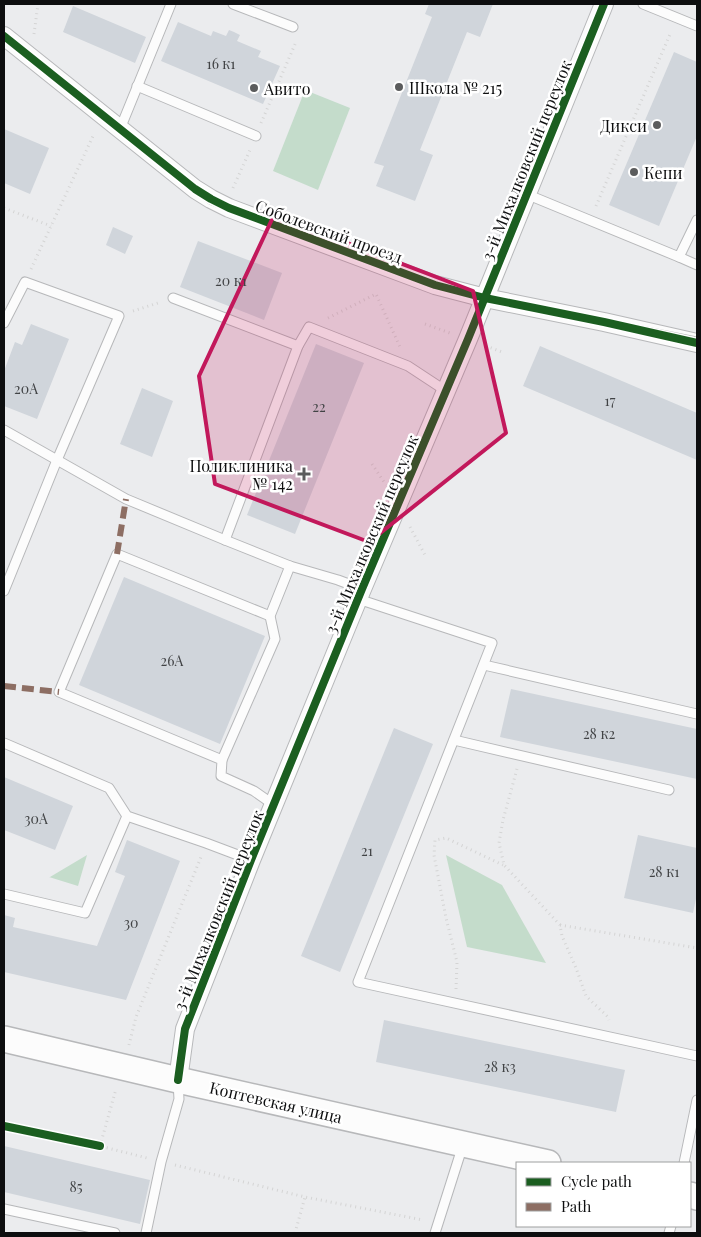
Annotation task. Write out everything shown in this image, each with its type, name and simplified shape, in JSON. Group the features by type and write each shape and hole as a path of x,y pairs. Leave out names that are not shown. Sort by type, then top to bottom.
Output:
{"street":[{"name":"3-й Михалковский переулок","path":"178,1080 184,1029 360,594 485,298 604,4"},
{"name":"Соболевский проезд","path":"4,36 211,200 435,285 485,298 697,343"},
{"name":"Коптевская улица","path":"4,1039 544,1162"}],"lane":[{"path":"120,129 171,4"},
{"path":"232,4 293,27"},
{"path":"642,4 697,26"},
{"path":"137,86 256,136"},
{"path":"526,194 697,265"},
{"path":"679,257 697,220"},
{"path":"4,323 25,282 119,316 57,460 4,591"},
{"path":"173,298 298,346"},
{"path":"225,540 298,346 310,327 408,366 446,391"},
{"path":"4,430 126,499 290,566 338,580 360,594 492,643 358,982 697,1056"},
{"path":"222,760 60,692 117,554 270,616"},
{"path":"274,805 254,791 221,776 222,760 275,639 270,616 290,566"},
{"path":"484,665 697,714"},
{"path":"454,740 669,790"},
{"path":"4,743 109,788 127,816 252,860"},
{"path":"4,894 85,913 127,816"},
{"path":"146,1233 161,1162 179,1099 178,1080"},
{"path":"684,1162 697,1100"},
{"path":"435,1233 463,1144"},
{"path":"4,1208 115,1233"}],"path":[{"path":"30,57 38,4"},
{"path":"590,220 677,17"},
{"path":"225,206 299,36 293,27"},
{"path":"25,282 103,115"},
{"path":"4,208 51,226"},
{"path":"310,327 376,294 408,366"},
{"path":"119,316 173,298"},
{"path":"504,865 499,843 503,820 520,756"},
{"path":"456,1004 457,962 446,918 434,855 435,840 446,838 504,865 560,924 562,936 586,996 608,1017 618,1039"},
{"path":"129,1046 136,1017 206,843"},
{"path":"560,924 697,948"},
{"path":"100,1146 116,1089"},
{"path":"4,1126 100,1146 305,1197 438,1223"},
{"path":"294,1233 305,1197"}],"highlighted area":[{"path":"274,215 473,291 506,433 369,542 215,484 199,376"}],"green space":[{"path":"305,90 350,108 318,190 273,171"},
{"path":"87,855 78,886 49,877 50,877"},
{"path":"446,855 502,885 546,963 467,947"}],"building":[{"path":"429,4 493,4 480,37 467,32 420,150 433,155 415,201 376,186 384,166 374,163 432,17 425,14"},
{"path":"73,6 146,37 135,63 63,32"},
{"path":"178,22 211,36 213,31 226,36 229,30 234,32 240,35 237,41 261,51 258,57 280,66 263,104 161,61"},
{"path":"674,52 697,62 697,136 659,226 609,205"},
{"path":"4,129 49,148 30,194 4,183"},
{"path":"113,227 133,236 125,254 106,245"},
{"path":"198,241 282,273 264,320 180,287"},
{"path":"31,324 69,339 37,419 4,406 4,371 15,342 22,345"},
{"path":"316,344 364,363 295,534 247,515"},
{"path":"540,346 697,413 697,460 523,386"},
{"path":"142,388 173,401 152,457 120,444"},
{"path":"124,577 265,636 220,744 79,685"},
{"path":"511,689 697,729 697,779 500,737"},
{"path":"394,728 433,744 340,972 301,956"},
{"path":"4,777 73,806 55,850 4,830"},
{"path":"638,835 697,848 697,894 693,913 624,898"},
{"path":"127,840 180,861 126,1000 4,972 4,915 15,918 13,927 97,946 125,876 115,872"},
{"path":"384,1020 625,1070 616,1112 376,1062"},
{"path":"4,1146 150,1180 140,1224 4,1192"}],"tram line":[{"path":"4,31 197,186 230,205 437,281 486,295 697,337"},
{"path":"4,41 209,204 439,290 497,304"},
{"path":"527,310 697,345"}],"marked path":[{"path":"117,554 126,499"},
{"path":"4,686 59,692"}],"cycle path":[{"path":"178,1080 185,1029 251,860 362,589 468,339 604,4"},
{"path":"4,36 195,189 229,208 435,285 485,298 697,343"},
{"path":"4,1126 100,1146"}],"place":[{"name":"Школа № 215","path":"399,87"},
{"name":"Авито","path":"254,88"},
{"name":"Дикси","path":"657,125"},
{"name":"Кепи","path":"634,172"},
{"name":"Поликлиника № 142","path":"304,474"}]}
